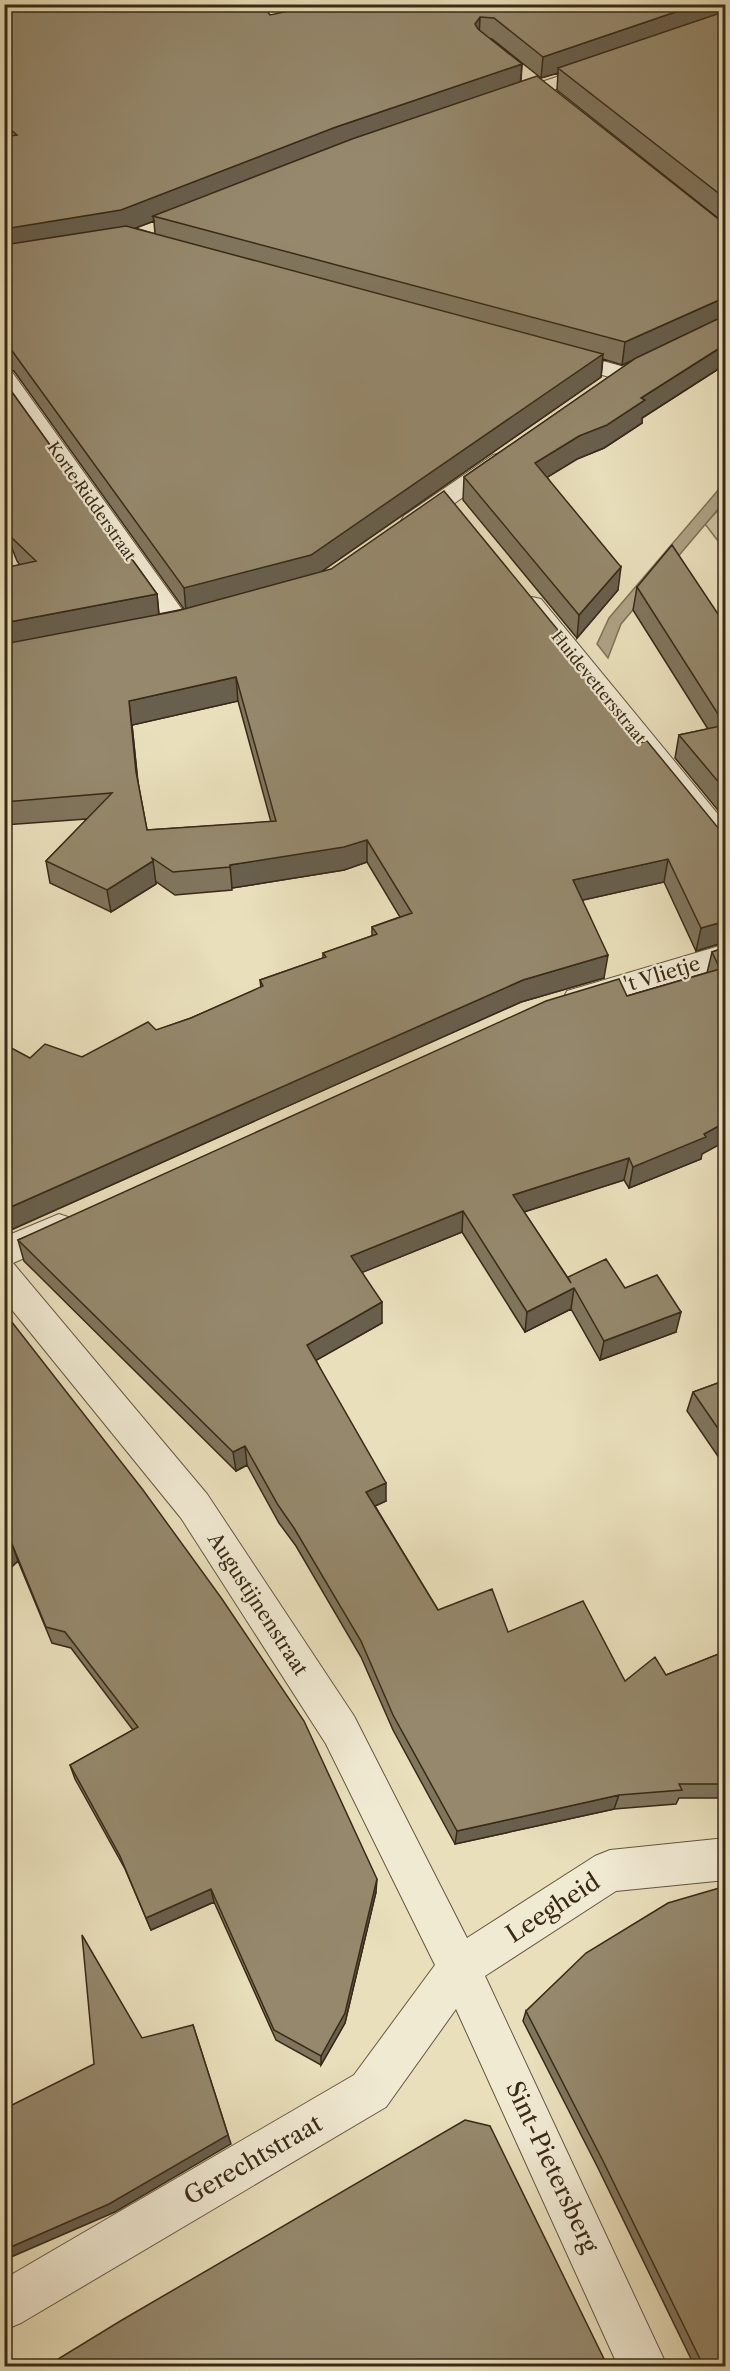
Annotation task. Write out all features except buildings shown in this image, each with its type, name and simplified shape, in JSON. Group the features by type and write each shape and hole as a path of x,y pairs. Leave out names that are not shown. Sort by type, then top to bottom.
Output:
{"street":[{"path":"485,107 615,62"},
{"path":"520,75 556,105"},
{"path":"544,352 635,369 596,393"},
{"name":"Korte Ridderstraat","path":"4,377 178,623"},
{"path":"399,532 454,507 521,446"},
{"name":"Huidevettersstraat","path":"514,582 716,819 726,844"},
{"name":"'t Vlietje","path":"556,1005 726,955"},
{"path":"4,1252 80,1218"},
{"name":"Augustijnenstraat","path":"4,1274 200,1516 340,1730 459,1968"},
{"name":"Leegheid","path":"459,1968 610,1871 726,1859"},
{"name":"Gerechtstraat","path":"4,2306 370,2091 459,1968"},
{"name":"Sint-Pietersberg","path":"459,1968 643,2367"}],"shaded area":[{"path":"725,482 725,501 621,624 608,658 597,644 609,618"},
{"path":"725,503 725,550 705,524"}]}
